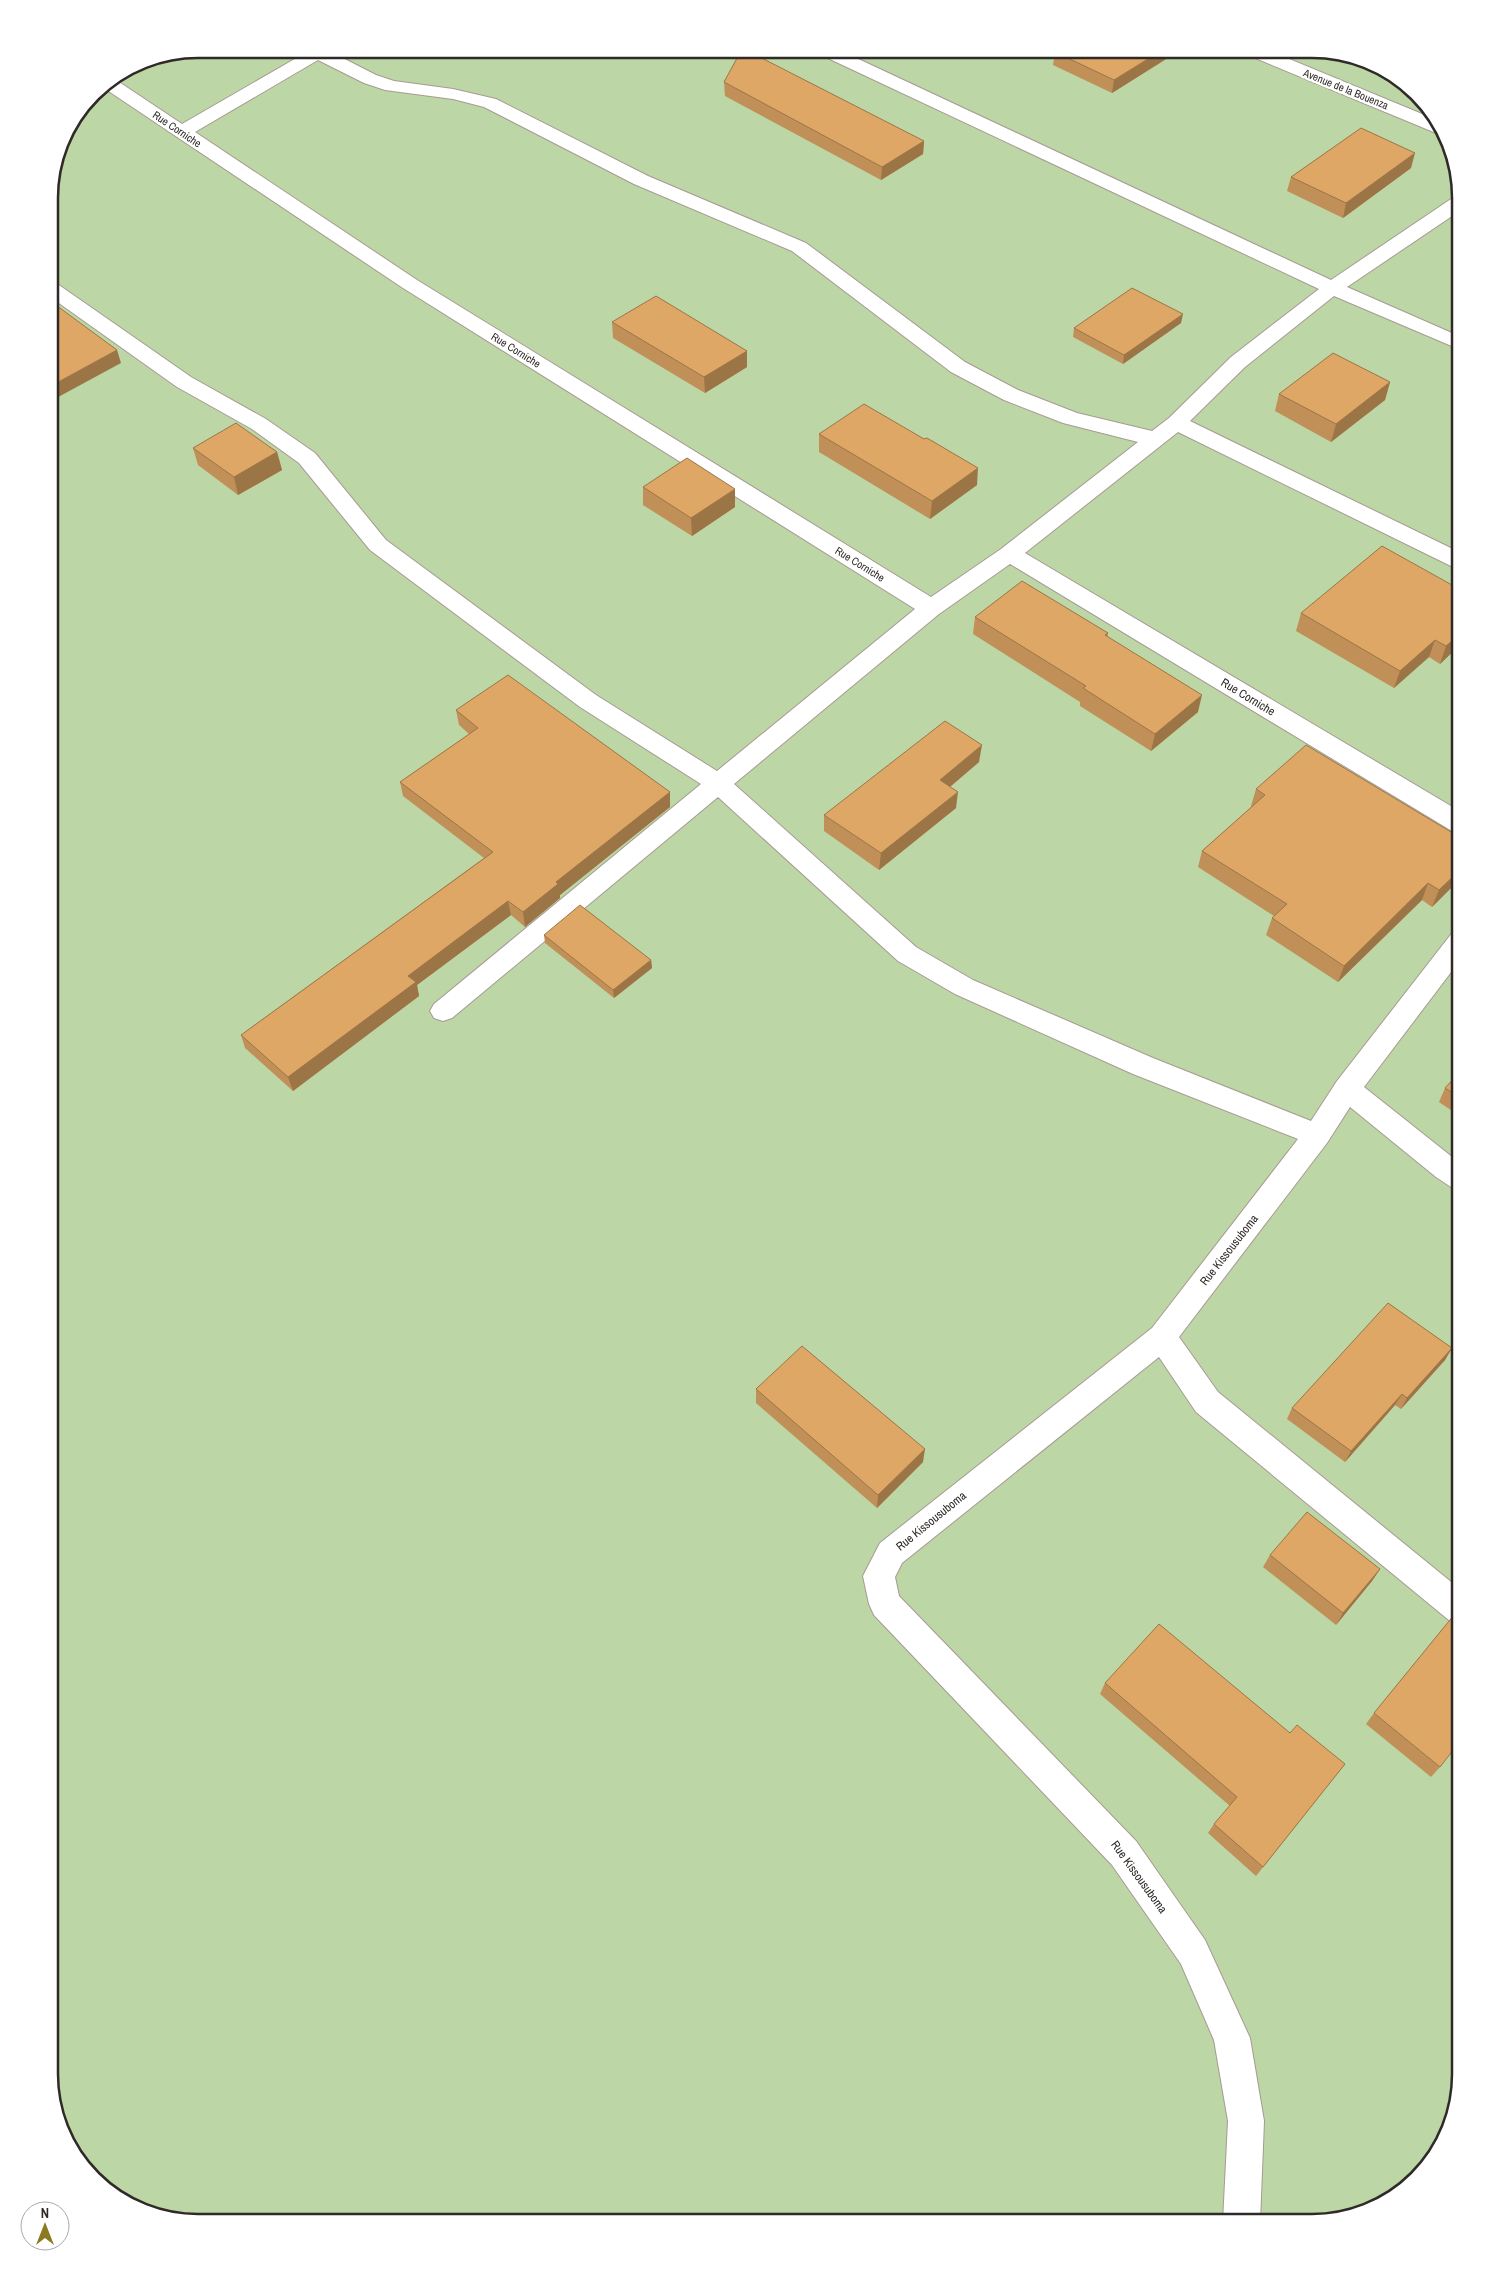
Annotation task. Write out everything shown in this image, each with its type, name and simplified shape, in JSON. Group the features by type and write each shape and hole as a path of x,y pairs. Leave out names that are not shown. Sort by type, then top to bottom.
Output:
{"street":[{"path":"182,132 309,58"},
{"path":"333,58 370,79 391,86 453,94 490,104 641,180 799,247 836,273 958,367 1011,395 1070,418 1155,438"},
{"path":"841,58 1365,303 1452,340"},
{"name":"Avenue de la Bouenza","path":"1271,58 1432,125"},
{"name":"Rue Corniche","path":"112,86 410,284 931,608"},
{"path":"443,1011 931,608 1009,554 1176,423 1238,362 1334,287 1452,208"},
{"path":"58,293 184,382 259,424 307,458 378,545 588,701 718,783 907,954 964,987 1143,1066 1317,1135"},
{"path":"1176,423 1452,558"},
{"name":"Rue Corniche","path":"1009,554 1452,819"},
{"name":"Rue Kissousuboma","path":"1242,2214 1246,2121 1232,2038 1192,1952 1124,1853 884,1604 879,1576 891,1552 1162,1337 1317,1135 1348,1089 1452,952"},
{"path":"1348,1089 1452,1173"},
{"path":"1162,1337 1207,1402 1452,1603"}],"green space":[{"path":"1322,58 1358,65 1391,81 1412,98 1434,127 1448,161 1452,197 1452,2074 1448,2110 1434,2144 1412,2173 1383,2195 1349,2209 1313,2214 188,2213 161,2209 127,2195 98,2173 76,2144 62,2110 58,2074 58,188 62,161 72,135 86,112 98,98 112,86 135,72 161,62 179,59"}],"building":[{"path":"737,58 762,58 924,141 882,167 724,82"},
{"path":"1068,58 1149,58 1114,80"},
{"path":"1361,128 1415,153 1346,203 1291,177"},
{"path":"1132,288 1183,314 1124,355 1074,328"},
{"path":"656,296 747,351 704,377 612,322"},
{"path":"58,307 117,350 58,382"},
{"path":"1333,353 1390,382 1336,424 1279,394"},
{"path":"864,404 978,468 932,501 819,434"},
{"path":"236,423 277,452 234,477 193,448"},
{"path":"687,458 735,489 691,518 643,487"},
{"path":"1382,546 1452,585 1452,641 1446,646 1435,640 1400,671 1301,613"},
{"path":"1022,581 1108,633 1105,635 1202,695 1155,734 1083,688 1086,686 975,617"},
{"path":"508,675 670,792 556,882 558,884 523,912 508,901 408,976 416,982 288,1077 241,1035 493,852 400,782 478,728 456,710"},
{"path":"945,721 982,745 940,780 958,792 881,853 824,815"},
{"path":"1306,745 1452,833 1452,878 1439,890 1428,883 1344,966 1272,918 1287,904 1202,851 1265,795 1256,789"},
{"path":"580,905 651,960 613,990 544,935"},
{"path":"1452,1081 1452,1092 1445,1088"},
{"path":"1388,1303 1452,1348 1407,1398 1402,1394 1351,1451 1292,1408"},
{"path":"802,1346 925,1449 878,1495 756,1389"},
{"path":"1307,1512 1380,1569 1343,1613 1270,1555"},
{"path":"1452,1617 1452,1752 1440,1767 1374,1713"},
{"path":"1159,1624 1290,1733 1297,1725 1345,1764 1263,1867 1214,1824 1237,1797 1105,1683"}]}
